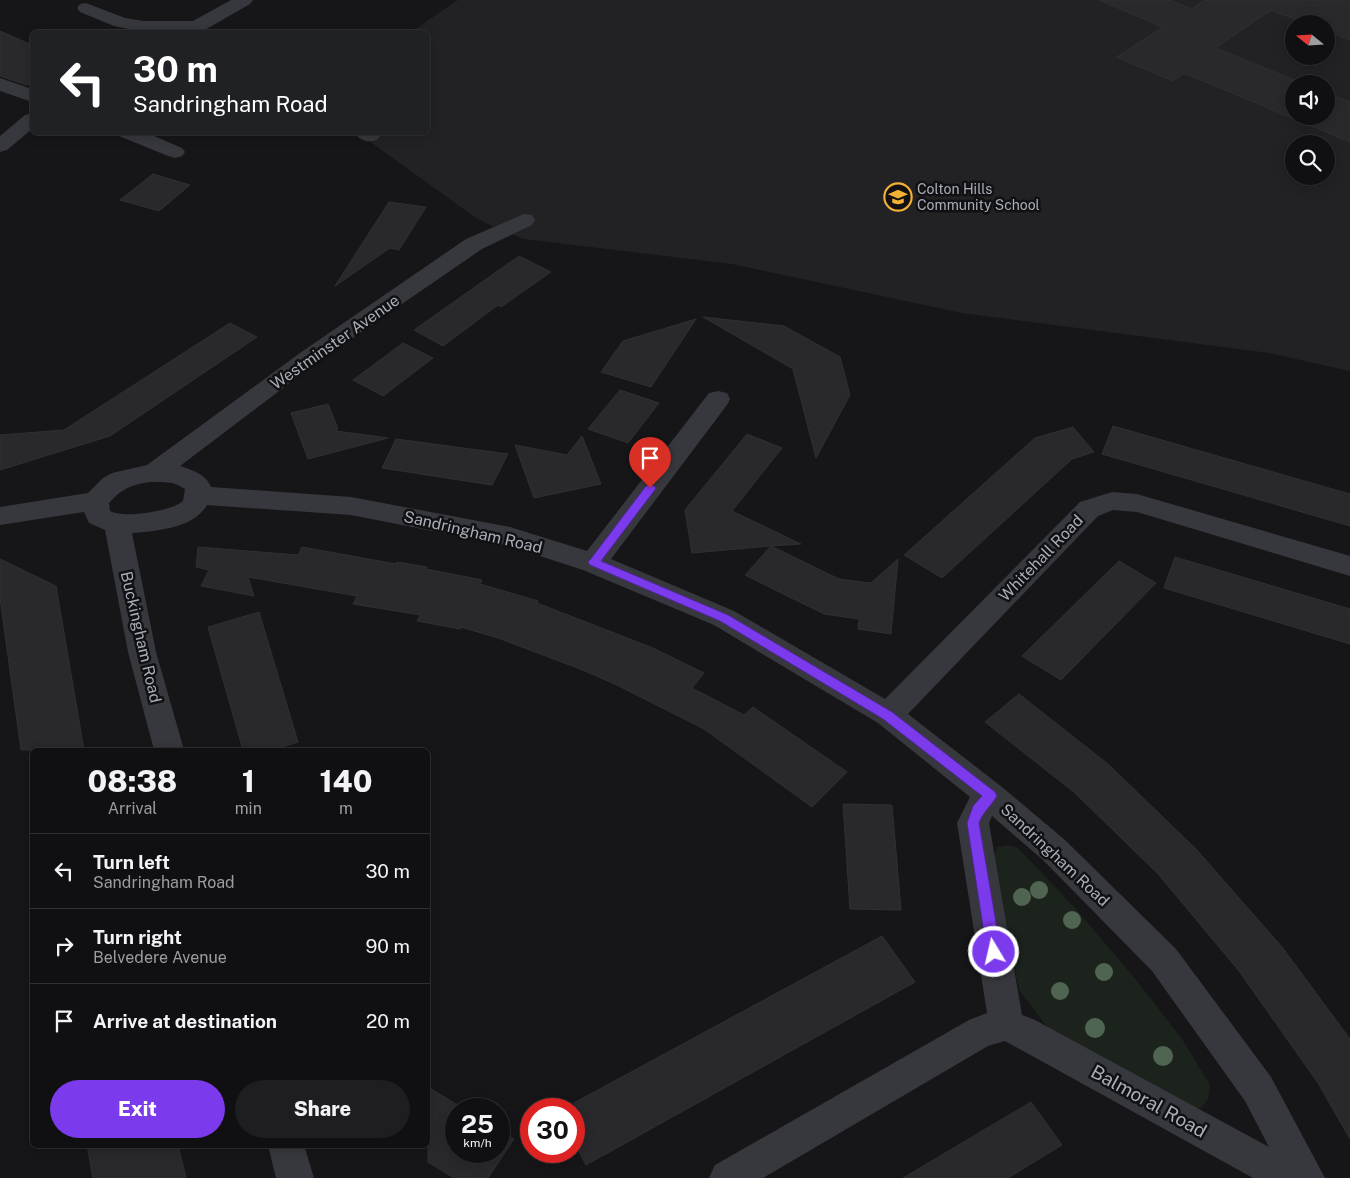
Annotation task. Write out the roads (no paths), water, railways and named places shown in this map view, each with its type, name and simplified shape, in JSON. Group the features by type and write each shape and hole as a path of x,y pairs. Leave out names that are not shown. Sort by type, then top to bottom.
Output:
{"street":[{"path":"86,8 120,22 144,26 199,30 244,0"},
{"path":"0,84 30,95"},
{"path":"0,146 30,121"},
{"path":"133,135 175,152"},
{"name":"Westminster Avenue","path":"152,474 308,358 474,244 524,220"},
{"path":"594,562 718,399"},
{"path":"0,516 96,501 107,487 125,476 174,473 198,485 199,495 191,509 172,518 117,523 108,522 98,516 96,501"},
{"name":"Sandringham Road","path":"199,495 351,506 510,537 594,562 724,618 888,715 991,796 1054,850 1164,960 1258,1089 1306,1178"},
{"name":"Whitehall Road","path":"888,715 1089,509 1112,501 1137,503 1350,566"},
{"name":"Buckingham Road","path":"117,523 142,652 168,748"},
{"path":"728,1178 981,1031 1006,1025 973,823 978,810 991,796"},
{"name":"Balmoral Road","path":"1006,1025 1032,1037 1290,1178"},
{"path":"287,1148 294,1178"}],"place":[{"name":"Colton Hills Community School","path":"898,197"}]}
